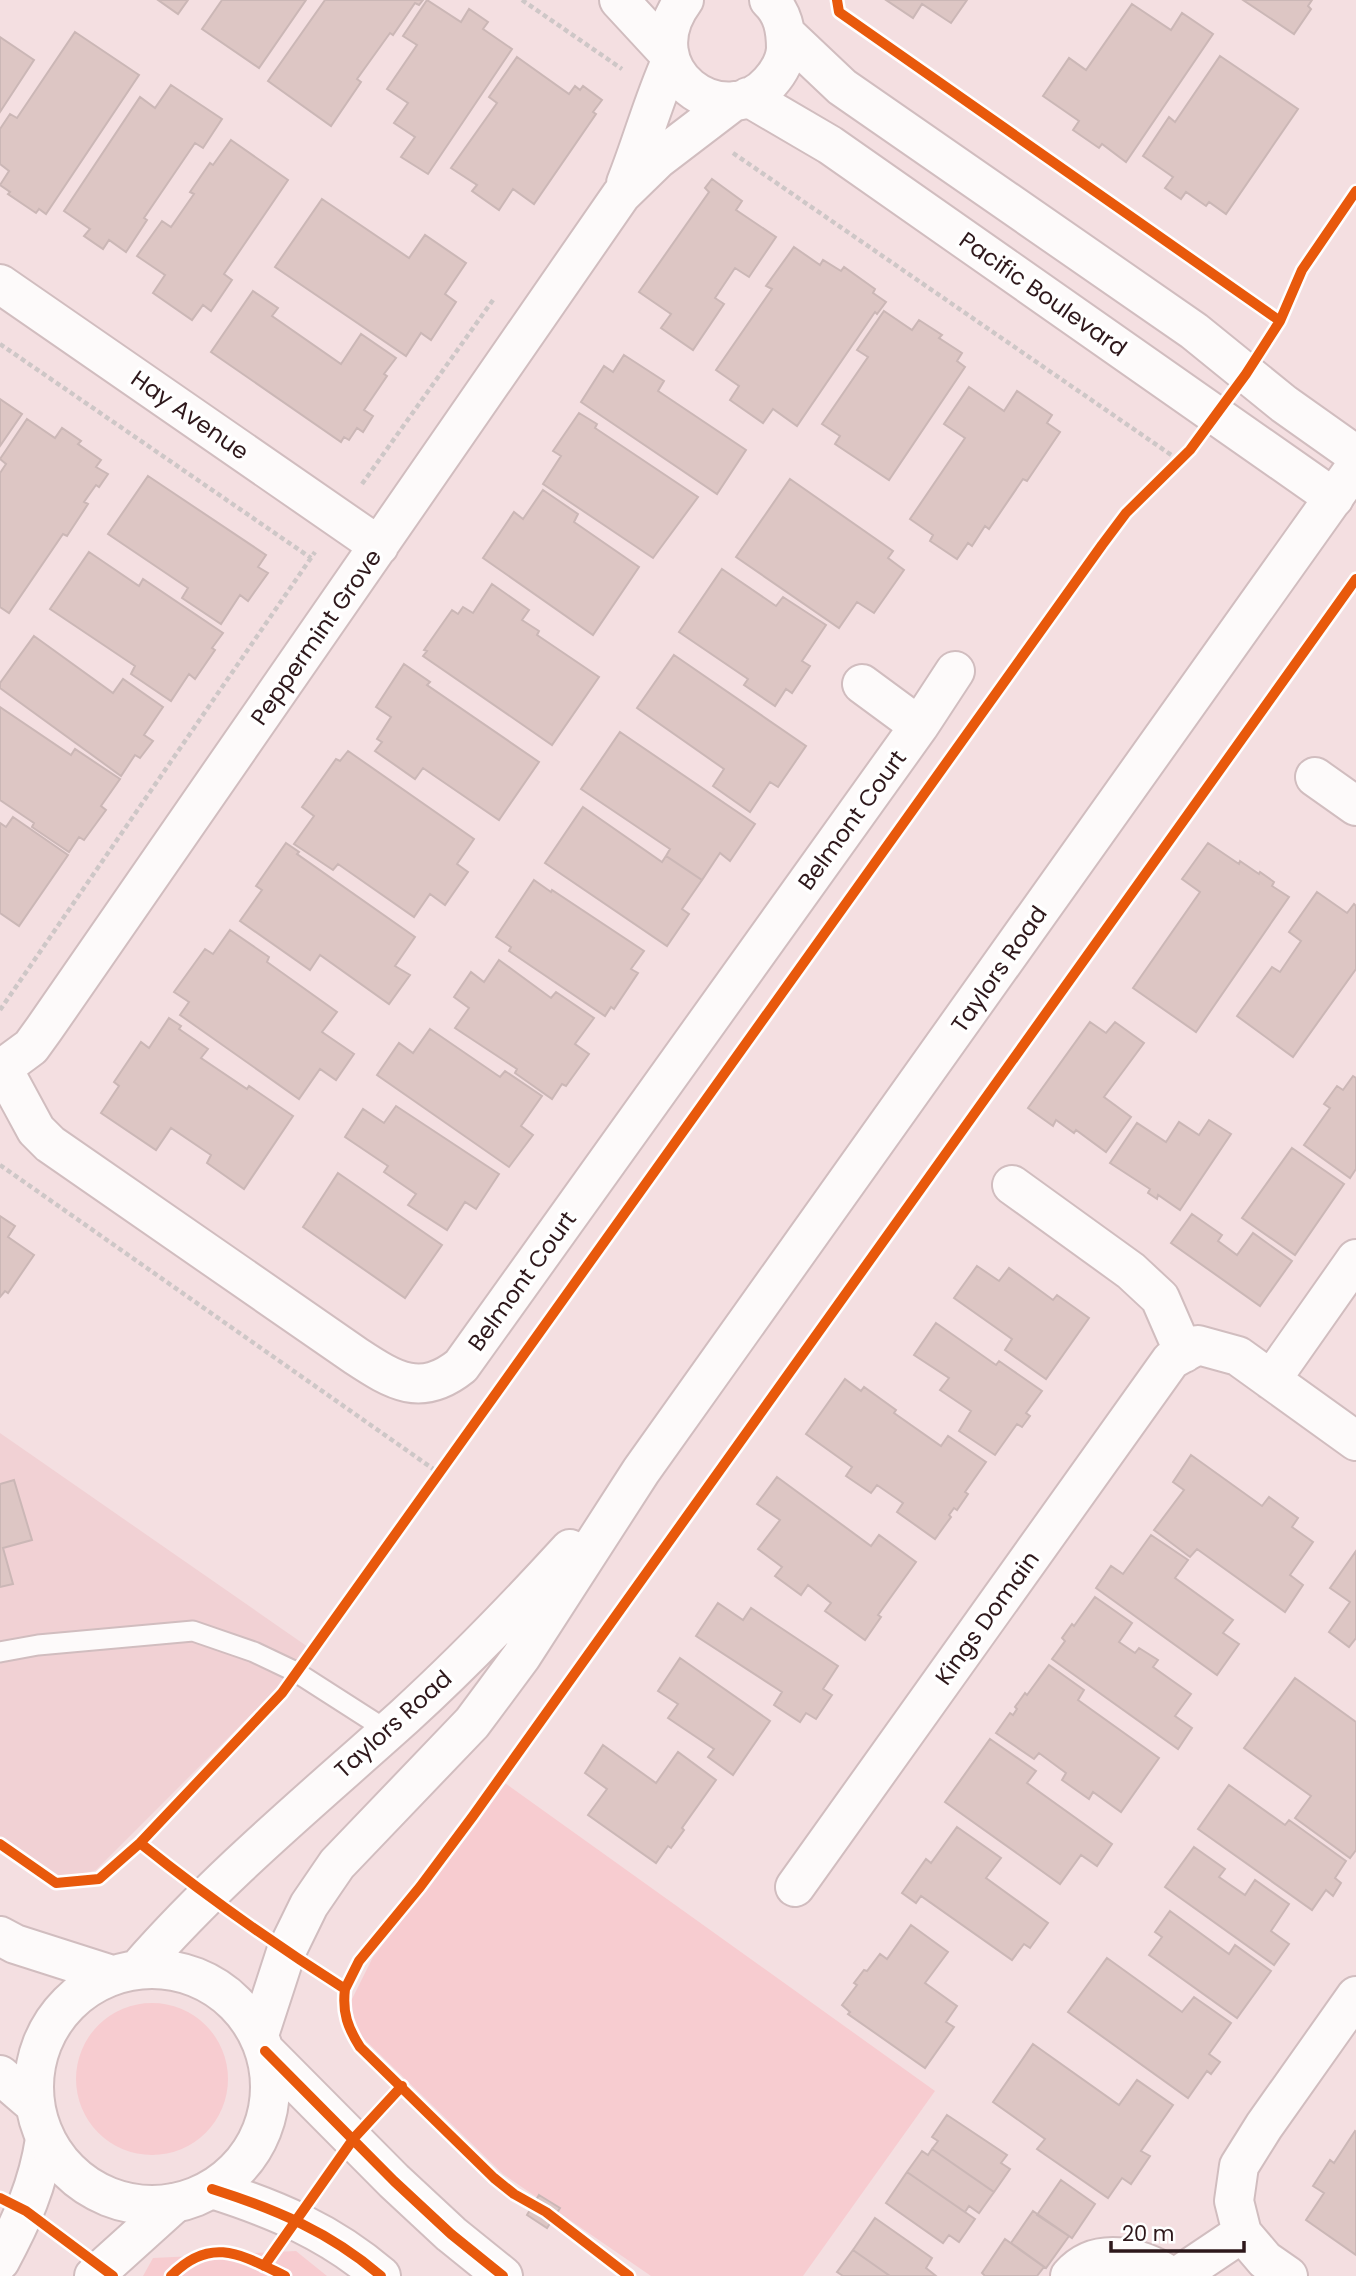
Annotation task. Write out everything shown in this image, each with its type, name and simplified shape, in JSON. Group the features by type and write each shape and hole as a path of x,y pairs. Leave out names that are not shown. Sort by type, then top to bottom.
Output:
{"street":[{"path":"619,0 669,57"},
{"name":"Peppermint Grove","path":"621,195 641,145 669,57 668,33 674,14 684,0"},
{"name":"Peppermint Grove","path":"2,1070 31,1047 621,195 685,137 741,99 765,88 778,72 785,54 782,13"},
{"path":"782,13 842,86 1194,331 1284,404 1356,455"},
{"name":"Pacific Boulevard","path":"669,57 678,76 695,92 718,100 741,99 830,145 1334,498"},
{"name":"Hay Avenue","path":"0,284 379,546"},
{"name":"Taylors Road","path":"262,2043 286,1952 309,1905 337,1864 472,1723 521,1657 641,1471 1356,466"},
{"name":"Belmont Court","path":"2,1070 36,1130 50,1144 381,1373 412,1384 429,1383 449,1375 461,1366 956,671"},
{"name":"Belmont Court","path":"862,684 919,726"},
{"path":"1315,777 1356,806"},
{"path":"1012,1185 1131,1271 1160,1298 1184,1353 1198,1345 1238,1356 1356,1441"},
{"path":"1271,1380 1356,1259"},
{"name":"Kings Domain","path":"795,1887 1171,1360 1184,1353"},
{"name":"Taylors Road","path":"125,1972 205,1895 480,1645 641,1471"},
{"path":"0,1936 15,1944 125,1972 167,1969 196,1977 222,1991 243,2011 262,2043 394,2181 451,2234 503,2276"},
{"path":"0,2261 26,2211 40,2172 40,2122 34,2072 43,2041 59,2013 83,1991 125,1972"},
{"path":"1288,2276 1265,2260 1242,2233 1234,2201 1238,2166 1356,1996"},
{"path":"0,2075 40,2122 67,2171 99,2193 136,2204 175,2203 212,2189 242,2164 262,2129 271,2090 262,2043"},
{"path":"212,2189 295,2219 341,2245 381,2276"},
{"path":"94,2276 175,2203"},
{"path":"1178,2276 1242,2233"},
{"path":"1070,2276 1080,2265 1104,2258 1135,2258 1170,2276"}],"lane":[{"path":"0,1652 38,1645 193,1631 254,1652 296,1672 388,1731"}],"path":[{"path":"522,0 627,72 633,103 650,112"},
{"path":"685,137 699,146 708,157 735,153 1180,461"},
{"path":"0,344 311,558"},
{"path":"1171,470 1216,415"},
{"path":"0,1165 439,1473"},
{"path":"431,1484 447,1461"}],"shaded area":[{"path":"0,1433 308,1647 276,1690 96,1870 56,1883 0,1842"},
{"path":"505,1783 935,2091 803,2276 651,2276 503,2174 361,2036 351,2001 373,1957 473,1829"},
{"path":"152,2003 181,2009 206,2025 222,2050 228,2079 222,2108 206,2133 181,2149 152,2155 123,2149 98,2133 82,2108 76,2079 82,2050 98,2025 123,2009"},
{"path":"296,2251 327,2276 143,2276 153,2258"}],"building":[{"path":"158,0 188,0 178,14"},
{"path":"222,0 306,0 259,68 202,29"},
{"path":"325,0 423,0 419,5 415,3 393,35 390,33 357,79 361,82 331,126 268,81"},
{"path":"427,0 461,22 469,9 488,22 483,29 512,49 428,174 401,157 415,137 394,123 408,103 387,89 417,45 403,36"},
{"path":"886,0 967,0 951,23 922,4 913,18"},
{"path":"1243,0 1312,0 1308,6 1311,9 1294,34"},
{"path":"1132,4 1171,30 1182,13 1213,34 1126,162 1102,144 1099,148 1073,130 1079,121 1043,96 1069,58 1086,70"},
{"path":"75,32 139,75 46,214 39,209 36,213 8,194 10,192 0,185 9,171 0,164 0,129 10,114 17,118"},
{"path":"0,37 34,60 0,112"},
{"path":"1220,56 1298,109 1226,214 1209,202 1206,206 1186,192 1181,199 1165,188 1173,177 1143,156 1169,117 1175,122"},
{"path":"517,57 569,94 575,86 580,90 583,86 602,100 593,112 596,114 534,204 513,189 499,210 472,191 477,185 451,168 497,103 489,97"},
{"path":"171,85 222,119 203,148 195,143 144,218 147,220 126,252 109,240 103,249 84,236 90,229 64,211 140,97 155,108"},
{"path":"231,140 288,180 224,274 232,280 211,311 203,305 192,320 153,293 165,275 137,256 162,221 171,227 194,194 190,192 210,163 213,165"},
{"path":"712,179 742,201 736,210 776,237 749,277 735,268 715,298 724,304 693,350 661,328 671,314 639,292 709,192 705,188"},
{"path":"322,199 409,258 425,235 466,263 445,294 456,302 431,340 421,333 406,356 275,267"},
{"path":"794,247 820,265 823,260 841,271 844,267 875,289 873,293 886,302 877,314 875,312 797,426 773,409 763,423 730,400 739,386 716,370 772,289 766,286"},
{"path":"253,291 278,308 272,316 341,364 361,334 396,358 364,410 373,416 363,432 357,428 349,440 344,437 341,442 211,352"},
{"path":"884,311 912,330 919,320 942,335 939,338 962,353 957,361 965,367 889,480 835,444 840,436 822,424 868,357 857,350"},
{"path":"624,355 664,381 658,391 746,450 717,494 581,402 604,366 613,372"},
{"path":"969,387 1004,411 1017,391 1052,415 1047,423 1060,432 1027,481 1023,479 989,529 985,526 972,546 968,543 957,559 930,541 933,535 910,519 965,438 944,424"},
{"path":"0,399 22,414 0,446"},
{"path":"579,413 597,424 595,428 698,497 653,558 543,484 561,456 553,451"},
{"path":"27,419 55,438 62,428 81,441 78,444 101,460 96,467 108,474 99,487 96,485 84,502 88,504 67,536 63,534 9,613 0,607 0,473 6,464 0,459"},
{"path":"148,476 266,555 258,567 268,573 248,601 240,595 221,624 182,598 188,588 108,534"},
{"path":"790,479 893,551 888,558 904,570 874,613 857,602 839,628 736,557"},
{"path":"543,490 578,514 574,522 639,567 593,635 483,558 514,512 523,519"},
{"path":"89,552 139,586 143,579 223,633 195,679 189,674 171,701 131,674 135,666 50,609"},
{"path":"722,569 776,606 783,597 826,625 802,661 810,666 792,693 786,689 775,706 744,685 748,679 679,632"},
{"path":"492,584 529,610 522,620 539,631 537,635 599,677 552,745 423,656 427,651 424,650 452,610 458,614 463,607 473,613"},
{"path":"34,636 113,693 123,679 163,707 144,735 153,741 140,758 135,755 121,776 0,688 0,683"},
{"path":"674,655 806,746 778,787 770,782 750,812 713,786 724,769 637,708"},
{"path":"404,664 430,682 427,685 539,762 499,820 423,768 415,779 375,751 382,742 377,739 391,717 376,707"},
{"path":"0,707 71,755 75,749 120,779 101,806 106,810 84,840 79,837 69,852 32,827 34,823 0,800"},
{"path":"620,732 755,824 730,861 720,853 702,880 666,856 670,849 581,789"},
{"path":"348,751 474,839 457,864 468,872 445,905 430,894 414,917 338,864 333,870 294,844 314,816 302,807 336,759 340,761"},
{"path":"583,807 662,862 666,856 702,880 682,909 689,914 667,946 545,863"},
{"path":"13,817 68,855 19,926 0,913 0,823 6,827"},
{"path":"286,843 299,852 297,854 415,937 395,966 410,975 389,1004 320,955 310,970 240,921 262,890 256,886"},
{"path":"1208,843 1239,864 1240,861 1259,874 1260,872 1274,882 1272,886 1289,897 1196,1032 1133,988 1200,892 1182,879"},
{"path":"534,880 644,951 631,969 638,973 614,1009 611,1007 605,1016 509,951 511,947 496,937"},
{"path":"1317,892 1347,913 1354,904 1356,906 1356,969 1293,1057 1237,1016 1272,967 1280,972 1301,941 1289,932"},
{"path":"230,930 269,957 267,962 337,1012 322,1032 354,1054 336,1080 320,1069 299,1099 180,1015 189,1002 174,992 205,949 213,954"},
{"path":"499,960 551,998 556,992 594,1018 575,1044 589,1054 566,1086 562,1084 552,1099 515,1073 517,1069 455,1028 469,1008 454,997 471,972 484,982"},
{"path":"169,1018 181,1026 179,1029 208,1049 201,1058 293,1116 244,1189 207,1163 211,1155 171,1128 156,1150 101,1113 119,1086 114,1082 141,1042 149,1048"},
{"path":"1090,1022 1106,1033 1115,1022 1144,1043 1104,1097 1131,1117 1106,1152 1076,1130 1074,1133 1056,1120 1053,1126 1028,1108"},
{"path":"430,1029 500,1077 505,1071 542,1096 521,1126 533,1135 509,1167 377,1075 399,1043 413,1053"},
{"path":"1353,1076 1356,1078 1356,1169 1350,1178 1304,1145 1330,1108 1324,1104 1337,1086 1343,1090"},
{"path":"396,1106 499,1174 476,1209 465,1202 447,1230 408,1205 416,1194 384,1172 388,1166 345,1137 363,1109 384,1123"},
{"path":"1209,1120 1231,1134 1180,1210 1158,1195 1157,1199 1148,1193 1150,1189 1110,1163 1137,1123 1166,1142 1179,1122 1199,1135"},
{"path":"1292,1148 1344,1184 1295,1255 1242,1218"},
{"path":"338,1173 442,1245 405,1298 303,1227"},
{"path":"1192,1214 1222,1235 1218,1241 1237,1255 1253,1233 1292,1261 1260,1306 1171,1243"},
{"path":"0,1216 15,1226 8,1237 34,1255 8,1293 5,1291 0,1297"},
{"path":"977,1266 999,1281 1009,1268 1053,1300 1057,1295 1089,1318 1046,1379 1005,1350 1012,1339 954,1298"},
{"path":"936,1323 996,1365 999,1361 1042,1391 1026,1413 1030,1416 1022,1427 1017,1424 995,1455 959,1431 971,1411 940,1390 949,1378 914,1355"},
{"path":"845,1379 861,1391 864,1387 896,1410 894,1413 941,1446 948,1436 986,1462 965,1492 968,1494 957,1510 954,1508 949,1515 951,1517 935,1539 897,1512 903,1503 877,1485 871,1493 846,1476 852,1467 806,1434"},
{"path":"1191,1455 1262,1506 1269,1497 1298,1518 1292,1527 1313,1542 1290,1575 1303,1585 1285,1612 1197,1549 1190,1557 1154,1530 1184,1490 1173,1482"},
{"path":"777,1477 871,1546 879,1535 916,1562 878,1615 881,1617 865,1640 825,1611 831,1603 808,1585 801,1595 775,1576 782,1567 758,1549 780,1520 757,1504"},
{"path":"14,1480 32,1540 3,1548 13,1584 0,1587 0,1484"},
{"path":"1151,1535 1188,1560 1175,1578 1233,1620 1223,1633 1239,1644 1217,1675 1096,1588 1111,1566 1123,1574"},
{"path":"1356,1551 1356,1638 1349,1647 1329,1632 1350,1602 1330,1588"},
{"path":"1095,1597 1132,1623 1119,1642 1135,1653 1139,1648 1158,1660 1153,1667 1191,1694 1175,1716 1192,1728 1178,1749 1052,1659 1065,1641 1062,1638"},
{"path":"718,1603 743,1620 751,1608 838,1666 823,1689 832,1695 816,1719 806,1713 800,1722 774,1705 782,1692 696,1636"},
{"path":"680,1658 770,1721 733,1775 708,1757 714,1749 668,1718 678,1704 658,1691"},
{"path":"1049,1665 1084,1690 1078,1700 1159,1758 1121,1812 1093,1792 1089,1799 1062,1780 1066,1773 1039,1753 1034,1759 996,1733 1010,1713 1013,1715 1025,1693 1027,1695"},
{"path":"1295,1678 1356,1722 1356,1850 1350,1858 1295,1818 1311,1796 1244,1748"},
{"path":"990,1739 1036,1771 1027,1783 1112,1844 1097,1866 1081,1855 1060,1884 945,1802"},
{"path":"603,1745 656,1783 678,1752 716,1780 671,1848 668,1846 656,1863 588,1815 607,1789 585,1773"},
{"path":"1229,1785 1285,1825 1289,1820 1346,1861 1335,1878 1341,1883 1333,1896 1326,1890 1312,1910 1198,1829"},
{"path":"957,1827 1001,1858 986,1878 1048,1923 1030,1948 1024,1944 1012,1960 921,1896 916,1903 902,1893 926,1859 931,1863"},
{"path":"1194,1847 1225,1869 1219,1877 1245,1895 1255,1880 1289,1904 1271,1931 1289,1944 1274,1965 1165,1887"},
{"path":"1170,1911 1229,1954 1235,1945 1271,1971 1237,2018 1149,1955 1162,1937 1155,1932"},
{"path":"911,1925 948,1952 925,1983 957,2006 946,2022 954,2027 925,2068 848,2014 850,2012 842,2005 864,1970 867,1971 880,1954 887,1959"},
{"path":"1107,1958 1182,2012 1194,1997 1231,2023 1209,2054 1220,2062 1211,2074 1207,2071 1188,2098 1068,2012"},
{"path":"1033,2044 1119,2105 1137,2080 1173,2105 1141,2151 1150,2156 1131,2184 1122,2178 1108,2198 1037,2149 1045,2139 993,2102"},
{"path":"947,2115 1007,2155 1001,2163 1010,2169 994,2192 932,2149 938,2141 932,2137"},
{"path":"1355,2131 1356,2255 1306,2220 1324,2193 1313,2186 1330,2160 1334,2163"},
{"path":"932,2149 994,2192 979,2213 969,2206 965,2212 907,2172 922,2151 928,2155"},
{"path":"907,2172 975,2219 959,2242 949,2235 943,2243 886,2203"},
{"path":"1061,2180 1095,2204 1072,2238 1037,2215"},
{"path":"539,2195 560,2208 547,2228 527,2215"},
{"path":"1033,2211 1069,2236 1046,2268 1011,2243"},
{"path":"875,2218 932,2258 926,2268 936,2276 890,2276 853,2250"},
{"path":"1005,2239 1044,2267 1037,2276 985,2276 982,2273"},
{"path":"853,2250 890,2276 843,2276 837,2272"}],"cycle path":[{"path":"837,0 839,12 1280,321"},
{"path":"0,1844 56,1883 99,1879 140,1843 282,1693 1102,545 1126,513 1190,450 1246,374 1280,321 1302,270 1356,191"},
{"path":"140,1843 241,1919 345,1989 359,1961 420,1887 473,1816 1356,579"},
{"path":"345,1989 347,2020 360,2047 494,2178 514,2194 546,2212 629,2276"},
{"path":"265,2051 394,2181 451,2234 503,2276"},
{"path":"264,2266 354,2138 402,2086"},
{"path":"212,2189 258,2205 322,2234 381,2276"},
{"path":"0,2198 26,2211 113,2276"},
{"path":"171,2276 186,2263 213,2252 241,2256 285,2276"}]}
